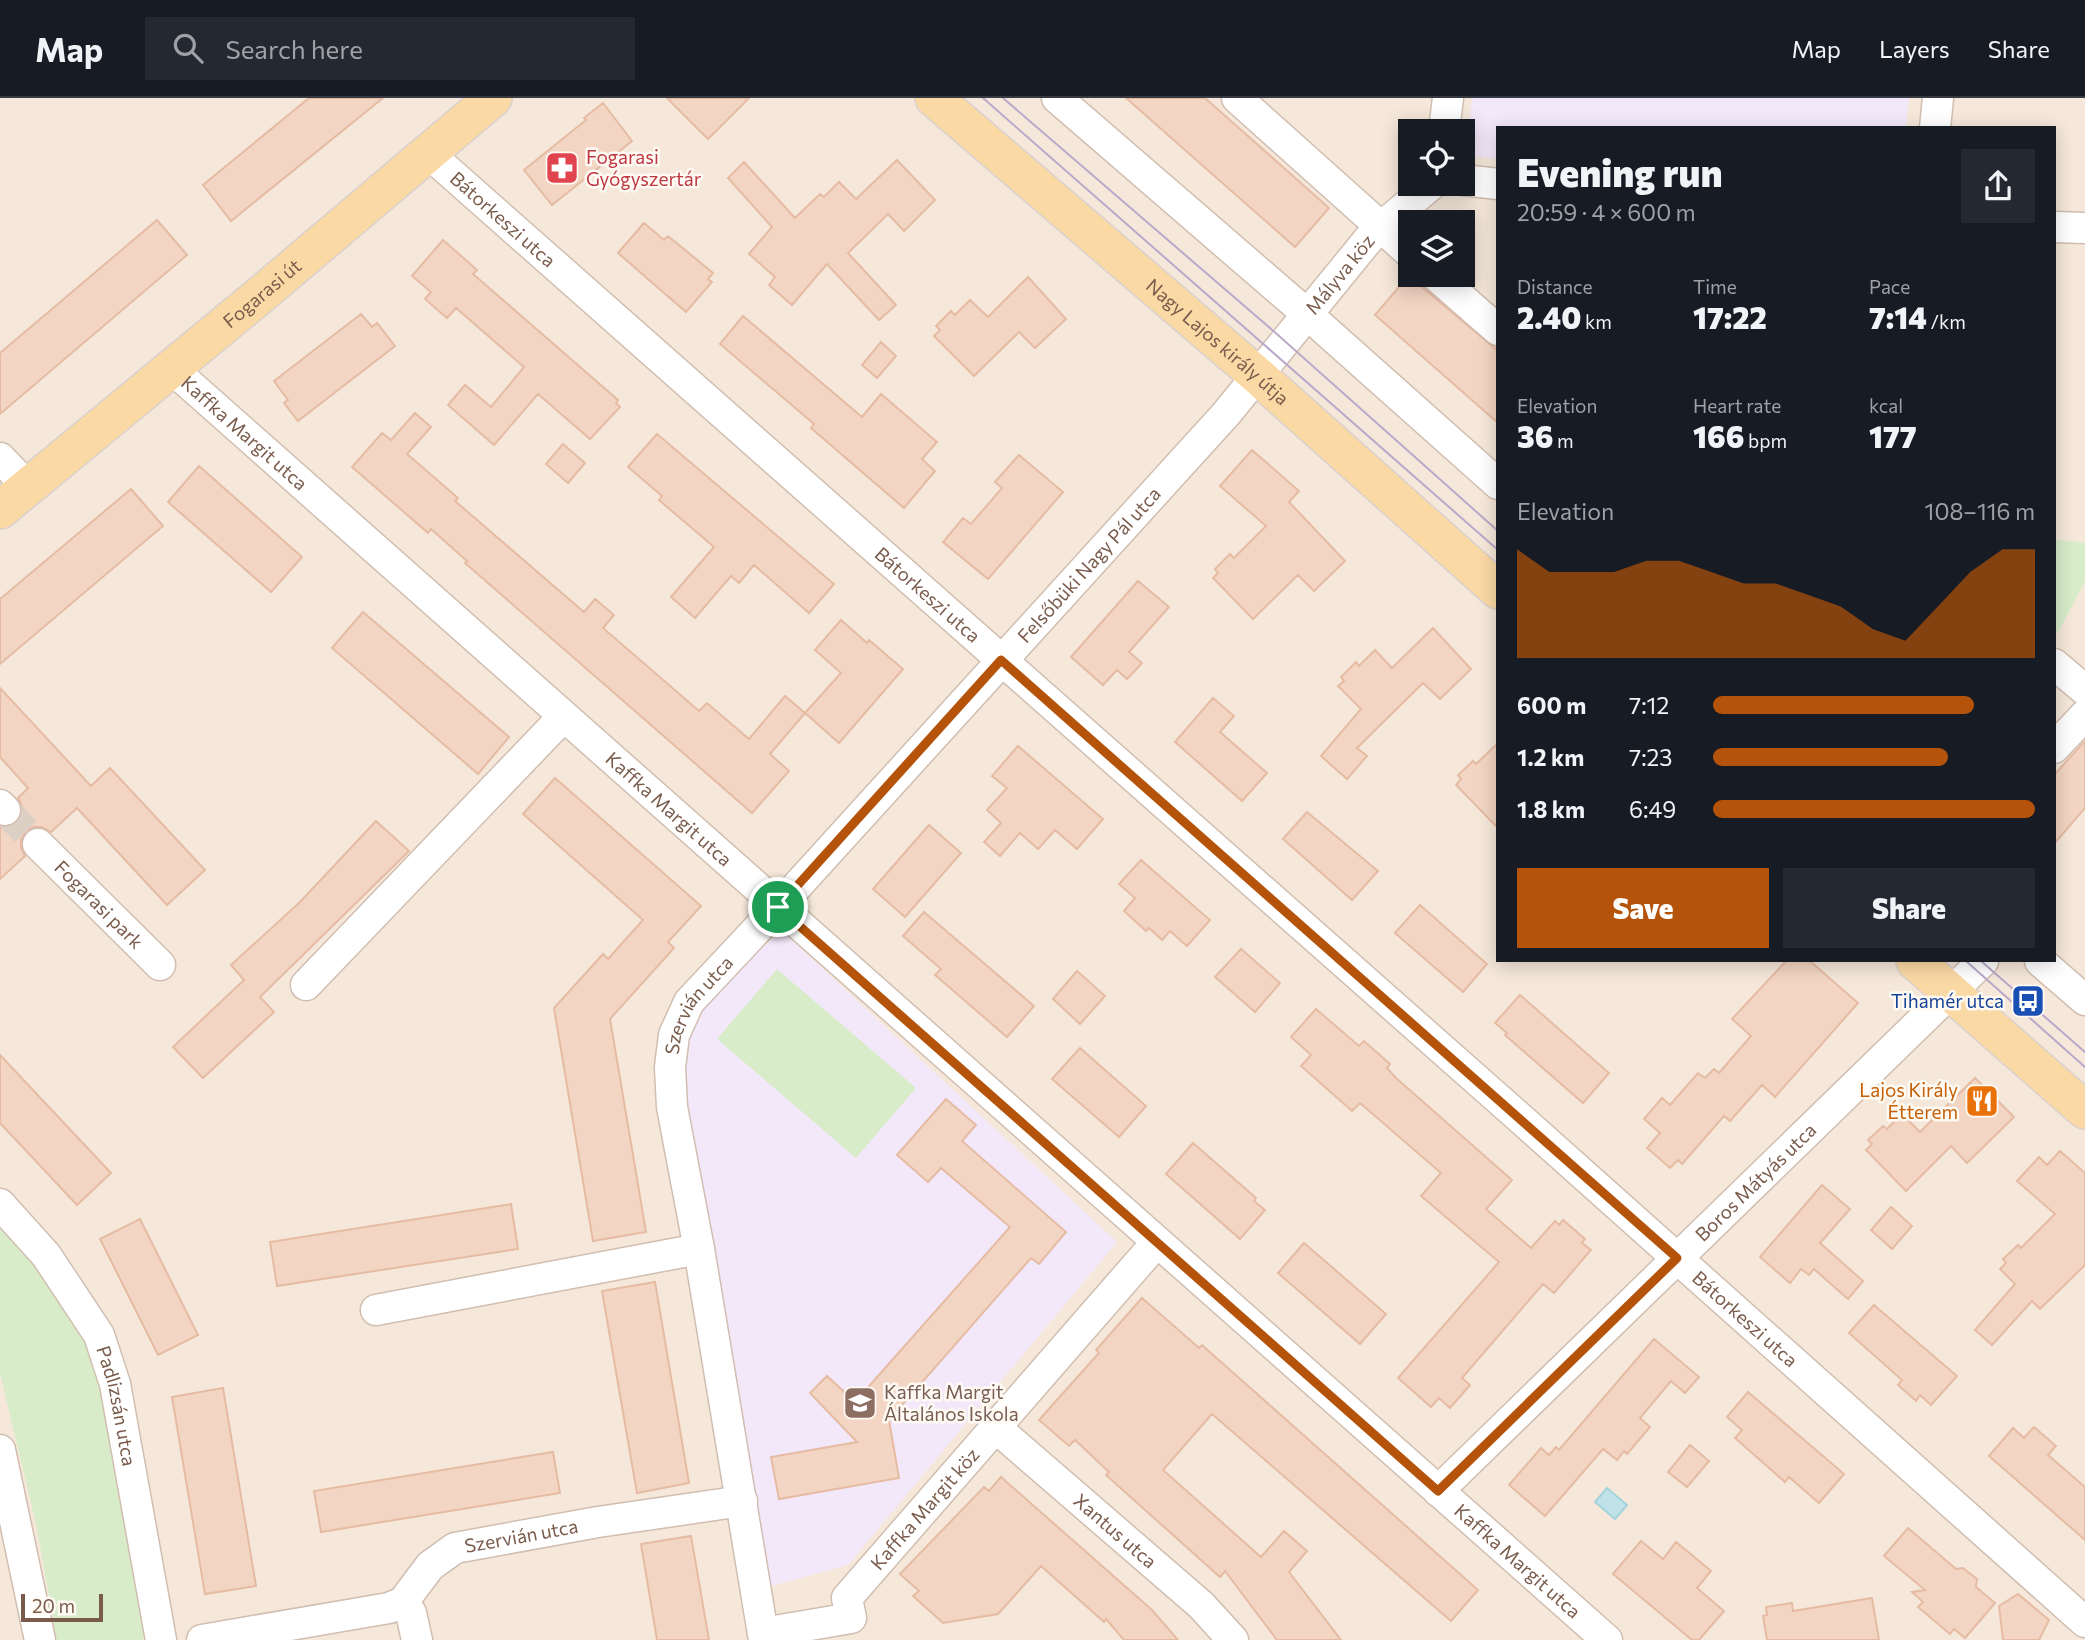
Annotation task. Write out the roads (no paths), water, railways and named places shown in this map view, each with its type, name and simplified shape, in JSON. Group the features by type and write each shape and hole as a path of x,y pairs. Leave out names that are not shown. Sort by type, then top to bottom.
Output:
{"main road":[{"name":"Fogarasi út","path":"0,510 493,98"},
{"name":"Nagy Lajos király útja","path":"934,98 1258,376 1496,588"},
{"path":"1916,962 2085,1110"}],"street":[{"path":"1057,98 1307,314 1496,482"},
{"path":"1237,98 1398,242"},
{"path":"1445,119 1448,98"},
{"path":"1935,126 1938,98"},
{"name":"Bátorkeszi utca","path":"428,153 2085,1622"},
{"path":"1475,181 1496,184"},
{"name":"Mályva köz","path":"1258,376 1371,235 1418,196"},
{"path":"2056,228 2085,228"},
{"path":"1449,287 1496,328"},
{"name":"Kaffka Margit utca","path":"171,368 1607,1640"},
{"name":"Felsőbüki Nagy Pál utca","path":"778,907 1258,376"},
{"path":"0,458 27,486"},
{"path":"2056,666 2085,690"},
{"path":"2056,746 2085,715"},
{"path":"306,985 562,717"},
{"name":"Fogarasi park","path":"38,844 160,965"},
{"name":"Szervián utca","path":"764,1636 699,1249 672,1107 670,1067 674,1035 689,1002 778,907"},
{"name":"Boros Mátyás utca","path":"1438,1491 1982,962"},
{"path":"2041,962 2085,1000"},
{"name":"Padlizsán utca","path":"0,1204 46,1255 99,1335 115,1384 161,1640"},
{"name":"Kaffka Margit köz","path":"764,1636 853,1629 847,1598 1157,1242"},
{"path":"376,1310 699,1249"},
{"name":"Xantus utca","path":"995,1427 1201,1605 1233,1640"},
{"path":"0,1450 40,1640"},
{"name":"Szervián utca","path":"403,1602 430,1566 455,1548 598,1522 742,1501"},
{"path":"202,1640 389,1608 403,1602 411,1613 417,1640"}],"water":[{"path":"1607,1488 1627,1505 1615,1519 1595,1502"}],"tunnel":[{"path":"5,810 38,844"}],"tram line":[{"path":"983,98 1496,548"},
{"path":"1003,98 1270,328 1496,529"},
{"path":"1967,962 2085,1067"},
{"path":"1982,962 2085,1052"}],"place":[{"name":"Fogarasi Gyógyszertár","path":"562,168"},
{"name":"Tihamér utca","path":"2028,1001"},
{"name":"Lajos Király Étterem","path":"1982,1101"},
{"name":"Kaffka Margit Általános Iskola","path":"860,1403"}]}
